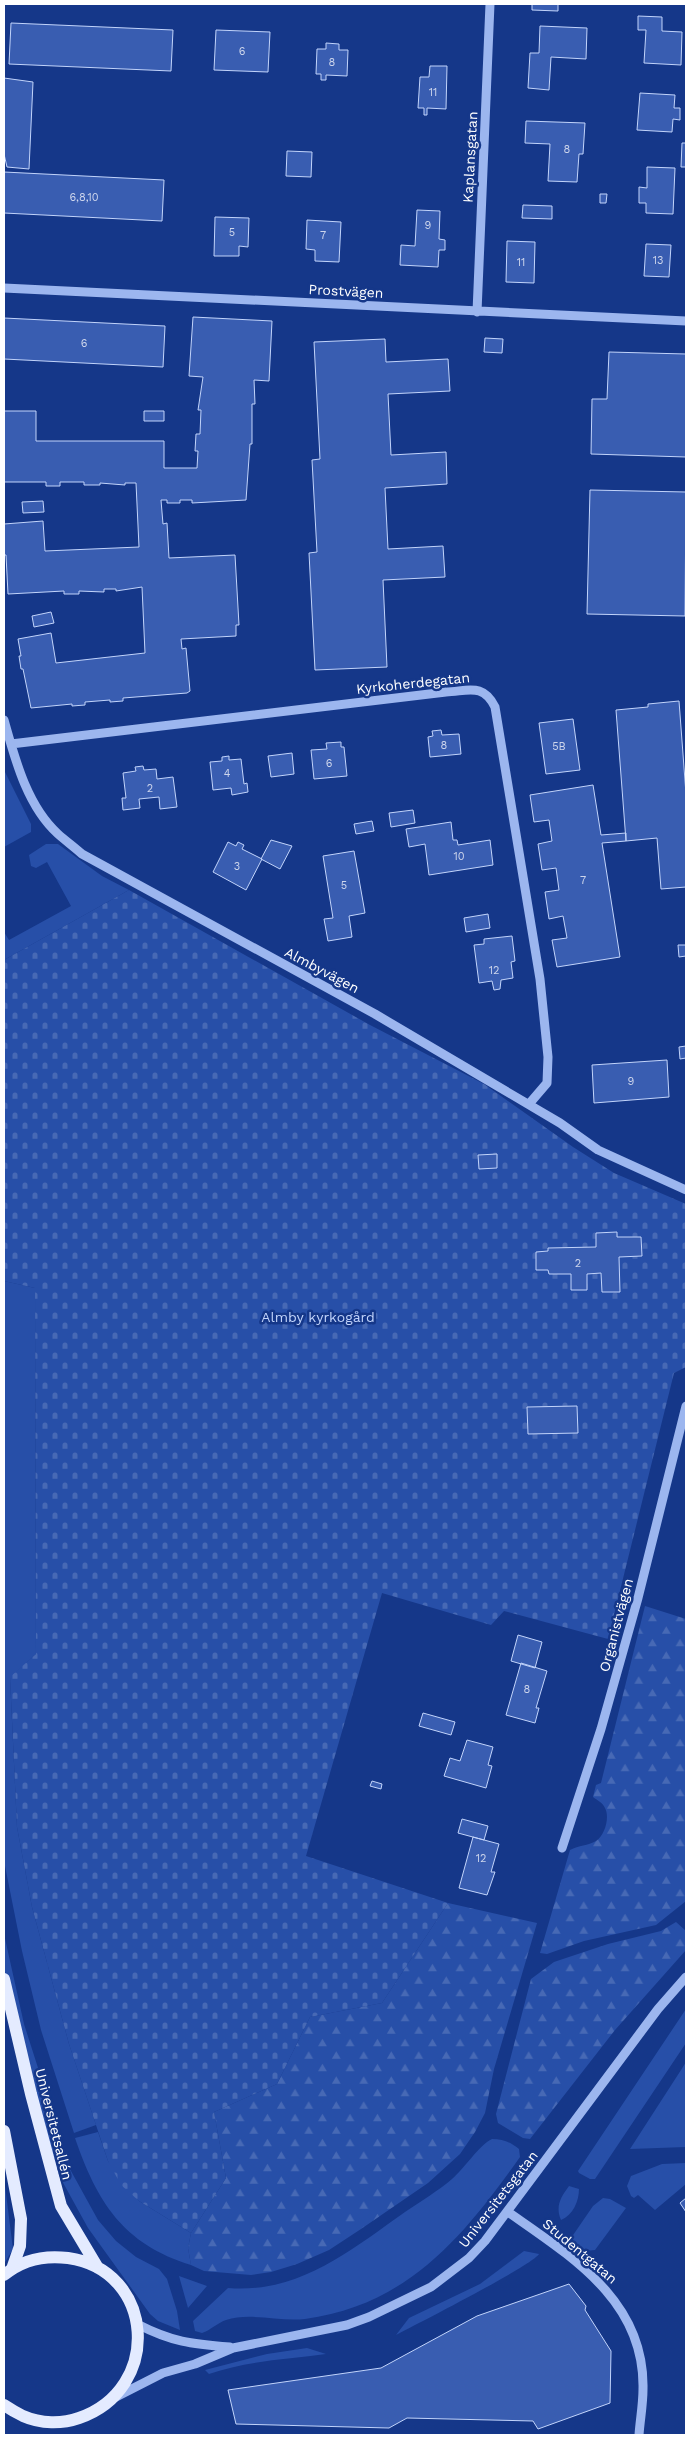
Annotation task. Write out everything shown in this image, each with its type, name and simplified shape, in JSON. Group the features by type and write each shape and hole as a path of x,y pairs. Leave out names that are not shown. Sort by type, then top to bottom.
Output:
{"main road":[{"name":"Universitetsallén","path":"4,1979 30,2094 61,2206 98,2268"},
{"path":"4,2130 21,2219 20,2246 8,2272"},
{"path":"4,2405 24,2416 46,2422 69,2421 94,2413 116,2397 130,2375 138,2350 137,2324 130,2302 116,2283 98,2268 77,2259 55,2256 33,2259 8,2272"}],"street":[{"name":"Kaplansgatan","path":"477,312 490,4"},
{"name":"Prostvägen","path":"4,288 686,321"},
{"name":"Kyrkoherdegatan","path":"11,744 446,692 480,690 489,695 495,707 508,781 542,998 548,1057 547,1083 529,1104"},
{"name":"Almbyvägen","path":"4,720 29,793 40,812 57,834 82,854 374,1014 529,1104 598,1150 686,1190"},
{"name":"Organistvägen","path":"562,1848 601,1729 638,1598 686,1406"},
{"name":"Universitetsgatan","path":"116,2397 163,2373 195,2364 233,2348 347,2324 390,2308 432,2287 480,2246 508,2212 658,2009 686,1977"},
{"name":"Studentgatan","path":"508,2212 580,2265 611,2295 632,2329 643,2388 639,2435"},
{"name":"Universitetsgatan","path":"137,2324 163,2337 190,2344 233,2348"}],"green space":[{"path":"4,770 31,824 31,832 4,847"},
{"path":"46,844 58,844 102,876 129,890 4,960 4,932 9,940 71,906 47,862 36,868 31,866 29,855"},
{"name":"Almby kyrkogård","path":"129,890 370,1025 484,1084 573,1147 614,1173 686,1204 686,1367 674,1373 608,1639 504,1611 491,1625 382,1593 306,1856 448,1903 382,2003 310,2017 277,2084 214,2112 226,2178 191,2233 139,2201 121,2185 108,2161 69,2044 32,1907 17,1827 10,1677 36,1654 35,1288 4,1281 4,960"},
{"path":"4,1281 35,1288 36,1654 10,1678 17,1827 32,1907 69,2044 96,2125 74,2133 41,2030 22,1951 4,1861"},
{"path":"645,1606 686,1619 686,1901 656,1925 584,1941 547,1954 540,1953 570,1850 596,1841 602,1835 606,1826 607,1816 605,1808 593,1797 596,1785 601,1783"},
{"path":"448,1903 537,1923 494,2069 485,2113 460,2154 428,2183 361,2229 329,2250 297,2264 271,2272 251,2275 204,2271 191,2265 188,2248 191,2233 226,2178 214,2112 277,2084 310,2017 382,2003"},
{"path":"676,1922 686,1931 686,1950 615,2030 530,2139 523,2138 498,2123 496,2114 531,1979 554,1962 608,1944 661,1931"},
{"path":"4,1934 24,2024 71,2171 98,2220 116,2241 136,2257 159,2269 167,2279 177,2311 180,2330 158,2321 150,2314 88,2228 61,2179 49,2143 11,2002 4,1967"},
{"path":"686,2009 686,2043 595,2179 590,2179 579,2173 578,2171"},
{"path":"686,2062 686,2147 630,2149 681,2070"},
{"path":"98,2132 108,2161 139,2201 191,2233 188,2248 191,2265 167,2256 147,2245 116,2218 103,2201 75,2138"},
{"path":"492,2139 503,2140 513,2144 519,2149 520,2157 477,2214 455,2239 404,2282 374,2299 342,2311 295,2320 255,2317 235,2318 223,2321 202,2333 195,2331 193,2321 228,2288 254,2288 278,2284 301,2277 323,2266 365,2241 441,2188 457,2175 482,2146"},
{"path":"686,2163 686,2184 655,2210 638,2195 634,2198 631,2196 627,2186 631,2176 662,2164"},
{"path":"4,2178 13,2249 4,2264"},
{"path":"569,2186 579,2189 578,2198 569,2215 561,2220 559,2206"},
{"path":"603,2198 610,2199 626,2208 595,2250 585,2251 569,2241 593,2206"},
{"path":"524,2251 539,2254 496,2282 396,2335 409,2318 480,2284"},
{"path":"179,2276 207,2286 188,2308"},
{"path":"307,2348 326,2354 252,2363 209,2374 205,2370 267,2354"}],"building":[{"path":"532,4 558,4 558,11 532,10"},
{"path":"638,16 662,17 662,31 682,32 681,65 644,63 646,30 638,30"},
{"path":"11,23 173,30 171,71 9,64"},
{"path":"540,26 587,28 586,59 551,57 549,90 528,88 530,53 539,53"},
{"path":"216,30 270,32 268,72 214,70"},
{"path":"326,43 339,44 339,50 348,50 347,76 326,75 326,80 321,80 321,74 316,74 317,49 326,49"},
{"path":"430,66 447,66 446,109 427,108 427,115 424,115 424,108 418,108 420,77 429,77"},
{"path":"4,78 33,82 29,169 7,167 4,154"},
{"path":"640,93 675,95 674,108 680,108 680,120 673,119 672,132 637,130"},
{"path":"526,121 585,123 583,154 579,154 577,182 548,181 550,144 525,143"},
{"path":"682,143 686,143 686,167 681,167"},
{"path":"287,151 312,152 311,177 286,176"},
{"path":"647,167 675,168 673,214 646,213 646,203 639,203 639,187 647,188"},
{"path":"4,172 164,180 162,221 4,213"},
{"path":"600,194 607,194 606,203 600,203"},
{"path":"523,205 552,206 552,219 522,218"},
{"path":"417,210 440,211 439,239 445,240 445,250 439,250 438,267 400,265 401,245 415,246"},
{"path":"215,217 249,218 248,247 239,246 239,256 214,256"},
{"path":"307,220 341,222 339,262 315,261 315,250 306,249"},
{"path":"507,241 535,242 534,283 506,282"},
{"path":"646,244 671,245 669,277 644,276"},
{"path":"193,317 272,321 269,381 254,380 255,404 252,404 252,444 250,444 246,500 192,503 192,500 180,500 180,503 167,503 167,500 161,500 163,524 167,523 169,558 235,555 239,625 236,625 236,636 181,639 182,649 186,648 190,691 187,693 123,698 123,701 85,702 85,705 72,706 72,704 31,708 23,669 21,669 18,639 51,633 56,663 145,653 142,587 116,591 116,589 104,589 104,592 79,591 79,594 64,594 64,591 8,594 6,555 4,555 4,524 43,521 45,551 139,547 136,483 125,483 125,485 100,483 100,485 84,485 84,482 60,482 60,486 46,486 46,482 4,482 4,411 36,411 36,441 164,441 164,468 197,468 196,434 200,434 201,410 198,410 203,377 189,376"},
{"path":"4,318 165,326 163,367 4,359"},
{"path":"485,338 503,339 502,353 484,352"},
{"path":"385,339 386,362 448,359 450,391 388,394 391,455 446,452 447,484 385,488 388,549 443,546 445,577 383,580 387,667 315,670 309,553 317,552 312,460 320,459 314,342"},
{"path":"609,352 686,354 686,457 591,454 592,399 607,399"},
{"path":"144,411 164,411 164,421 144,421"},
{"path":"590,490 686,492 685,616 587,614"},
{"path":"43,501 44,512 23,513 22,502"},
{"path":"51,612 54,623 34,627 32,616"},
{"path":"679,701 686,794 686,887 661,889 657,838 626,841 616,710 648,707 648,704"},
{"path":"573,719 580,770 546,774 539,723"},
{"path":"441,730 442,735 459,734 461,754 430,757 428,737 433,736 432,731"},
{"path":"341,742 341,747 344,747 347,776 314,779 311,750 327,749 326,743"},
{"path":"292,753 294,774 271,777 268,756"},
{"path":"229,756 229,760 241,759 244,784 247,783 248,792 232,795 231,788 213,790 210,762 222,761 222,757"},
{"path":"143,766 144,770 156,769 157,779 173,777 177,807 160,809 159,797 139,799 140,808 123,810 122,798 126,798 123,773 136,771 135,767"},
{"path":"593,785 601,835 626,833 626,841 602,843 620,957 557,967 552,940 567,938 563,916 549,919 545,892 559,890 556,868 542,870 538,844 552,841 549,820 534,822 530,795"},
{"path":"413,810 415,823 391,827 389,813"},
{"path":"372,821 374,831 356,834 354,824"},
{"path":"451,822 453,840 457,840 458,845 490,840 493,865 429,875 425,844 409,847 406,829"},
{"path":"271,840 292,846 280,869 261,859"},
{"path":"228,842 236,846 238,842 244,845 242,849 262,859 246,890 213,872"},
{"path":"354,851 365,913 349,916 352,937 328,941 324,919 333,918 323,856"},
{"path":"488,914 490,928 466,932 464,918"},
{"path":"512,936 515,961 511,962 513,978 501,980 500,989 494,990 492,981 479,983 474,945 484,944 484,939"},
{"path":"678,945 686,945 686,956 679,957"},
{"path":"686,1046 686,1058 680,1059 679,1047"},
{"path":"667,1060 669,1097 594,1103 592,1065"},
{"path":"497,1154 497,1168 479,1169 478,1155"},
{"path":"617,1232 617,1237 641,1237 642,1256 619,1257 620,1292 602,1292 601,1273 587,1274 587,1290 571,1290 571,1274 549,1274 548,1270 536,1270 536,1252 548,1251 548,1248 596,1247 596,1233"},
{"path":"577,1406 578,1433 528,1434 527,1407"},
{"path":"518,1635 542,1642 535,1668 511,1661"},
{"path":"521,1663 547,1671 536,1708 539,1708 535,1723 506,1715"},
{"path":"423,1713 455,1722 451,1735 419,1726"},
{"path":"467,1740 493,1747 488,1765 492,1766 486,1788 444,1776 450,1758 460,1761"},
{"path":"372,1781 382,1784 381,1789 370,1786"},
{"path":"462,1819 488,1826 484,1840 458,1833"},
{"path":"473,1837 499,1844 491,1872 495,1872 487,1895 459,1888"},
{"path":"686,2198 686,2212 680,2203"},
{"path":"569,2284 586,2306 585,2310 611,2351 610,2403 538,2429 533,2421 407,2418 389,2428 236,2424 228,2390 381,2368 477,2316"}]}
